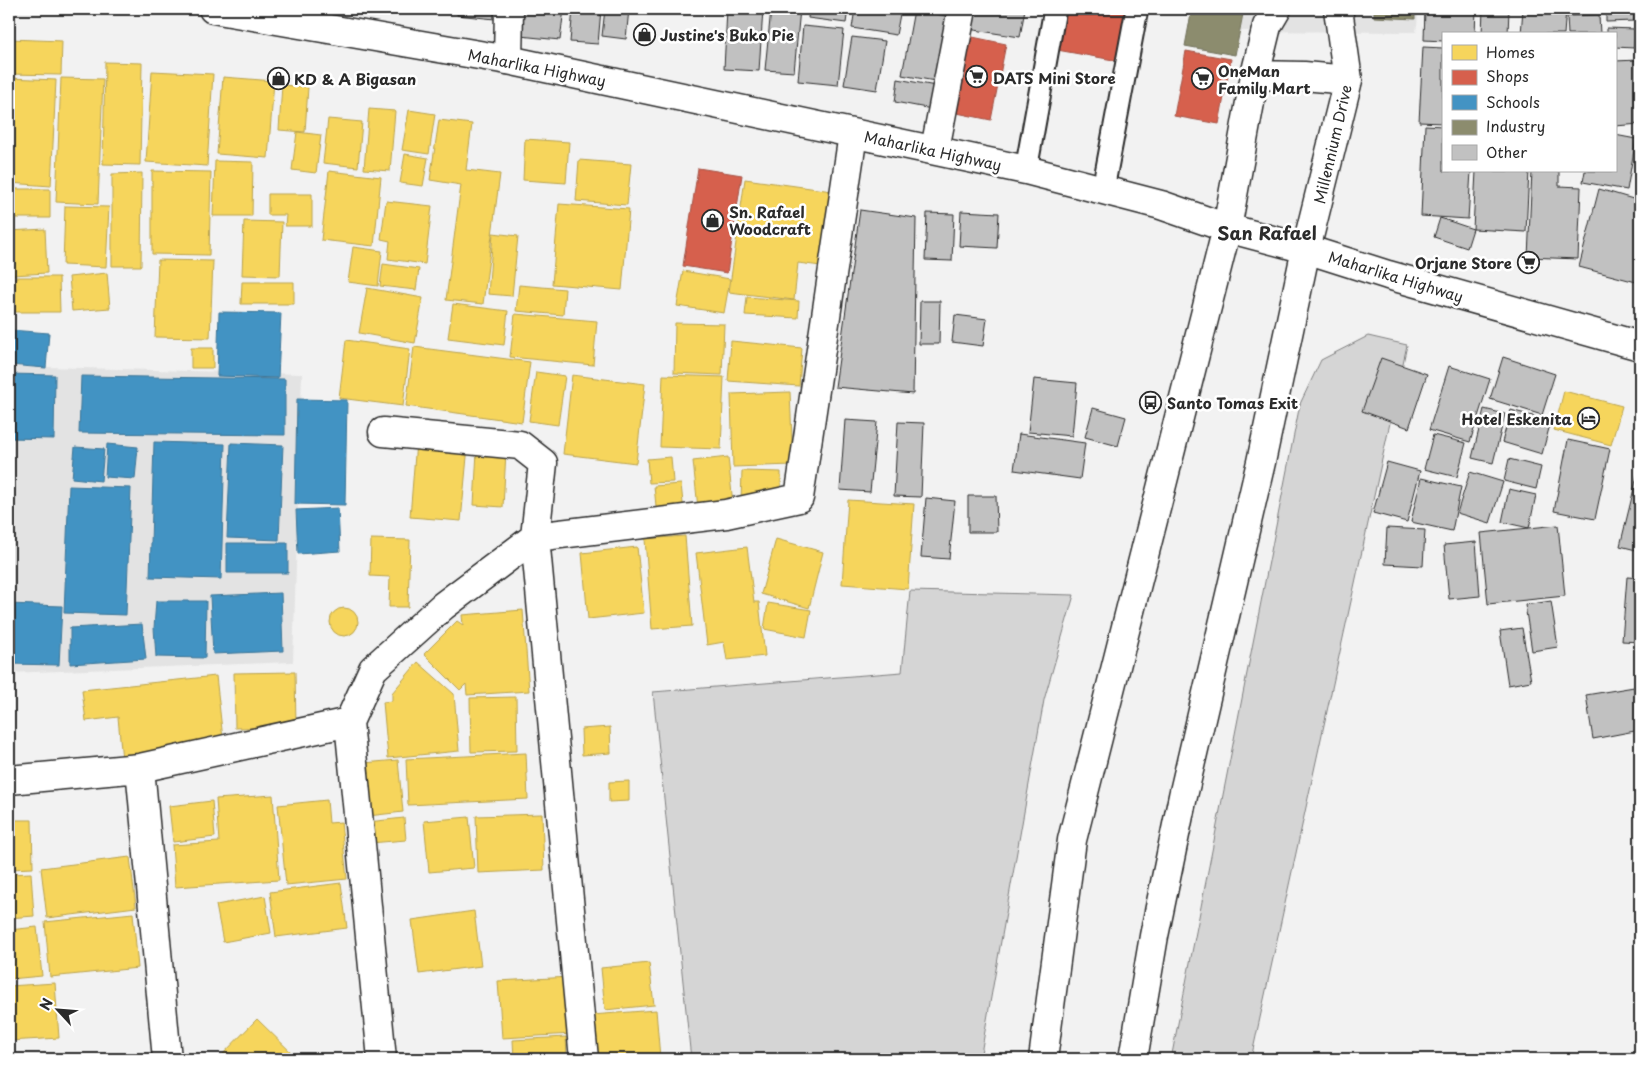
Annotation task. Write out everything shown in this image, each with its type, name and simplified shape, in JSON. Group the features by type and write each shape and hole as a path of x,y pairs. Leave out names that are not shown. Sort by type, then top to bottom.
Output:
{"main road":[{"name":"Maharlika Highway","path":"213,9 508,60 1026,170 1161,205 1227,228 1306,249 1388,275 1640,346"},
{"path":"508,60 509,9"},
{"path":"934,150 962,9"},
{"path":"1043,1059 1072,840 1227,228 1255,75 1267,26 1277,9"},
{"name":"Millennium Drive","path":"1133,1059 1154,936 1181,805 1261,462 1306,249 1348,80 1338,9"},
{"path":"1255,75 1304,76 1348,80"},
{"path":"382,1059 349,722 373,669 443,606 535,538 726,514 799,498 853,134"},
{"path":"383,432 520,445 542,463 535,538 584,1059"},
{"path":"9,780 140,768 349,722"},
{"path":"140,768 167,1059"}],"lane":[{"path":"1026,170 1055,9"},
{"path":"1103,189 1136,9"}],"shaded area":[{"path":"1244,9 1419,9 1416,32 1240,31"},
{"path":"1368,336 1407,345 1251,1059 1171,1059 1300,404 1321,360"},
{"path":"9,366 302,374 293,662 9,673"},
{"path":"910,591 1074,595 1044,700 980,1059 691,1059 653,692 902,672"}],"building: Homes":[{"path":"9,39 62,41 61,75 9,74"},
{"path":"105,62 142,63 140,165 103,164"},
{"path":"152,71 213,74 207,166 146,162"},
{"path":"223,77 274,81 268,158 217,154"},
{"path":"9,78 56,80 51,186 9,183"},
{"path":"61,78 103,79 98,204 56,202"},
{"path":"282,85 308,87 305,132 279,130"},
{"path":"369,109 395,111 390,171 364,169"},
{"path":"409,110 435,114 429,154 402,150"},
{"path":"328,119 362,122 358,167 323,163"},
{"path":"439,120 472,124 466,170 500,174 483,304 446,300 461,185 430,180"},
{"path":"297,132 321,135 316,173 292,170"},
{"path":"525,139 569,142 566,183 523,180"},
{"path":"405,154 428,158 423,186 400,183"},
{"path":"579,160 631,164 627,205 576,201"},
{"path":"215,161 253,162 252,216 213,216"},
{"path":"152,171 211,172 209,255 152,254"},
{"path":"329,171 381,177 374,246 321,240"},
{"path":"142,173 141,266 112,266 112,174"},
{"path":"745,179 832,191 821,266 798,263 794,300 729,292"},
{"path":"11,189 50,189 50,218 12,218"},
{"path":"268,194 312,194 312,226 285,226 286,215 268,215"},
{"path":"386,201 432,206 425,264 388,259 390,241 381,239"},
{"path":"559,204 629,209 622,290 552,284"},
{"path":"65,206 109,207 106,267 63,265"},
{"path":"244,221 282,222 280,276 242,275"},
{"path":"45,229 47,273 12,275 9,231"},
{"path":"493,233 518,236 512,296 488,294"},
{"path":"353,247 382,251 378,286 348,282"},
{"path":"158,260 213,261 210,338 155,337"},
{"path":"383,264 419,269 416,290 380,286"},
{"path":"683,271 730,279 724,313 677,306"},
{"path":"107,273 110,308 72,311 69,277"},
{"path":"15,277 59,277 60,312 15,312"},
{"path":"242,282 294,282 294,304 241,304"},
{"path":"519,285 565,289 563,315 516,311"},
{"path":"367,288 423,298 415,343 359,333"},
{"path":"747,297 799,301 798,318 745,315"},
{"path":"453,304 508,311 504,345 448,338"},
{"path":"515,314 597,321 593,365 510,357"},
{"path":"675,323 724,324 722,375 674,373"},
{"path":"346,340 410,349 403,406 339,398"},
{"path":"731,341 802,348 799,386 728,381"},
{"path":"414,347 530,362 522,422 406,406"},
{"path":"191,348 213,348 213,368 191,368"},
{"path":"536,372 565,376 558,425 529,421"},
{"path":"572,375 645,384 636,463 563,454"},
{"path":"663,375 724,377 721,449 660,447"},
{"name":"Hotel Eskenita","path":"1564,391 1622,406 1611,445 1554,430"},
{"path":"790,392 793,465 733,467 731,394"},
{"path":"416,442 468,446 461,521 410,517"},
{"path":"477,451 506,452 503,507 474,505"},
{"path":"671,457 673,482 649,483 647,459"},
{"path":"728,457 733,504 698,508 693,461"},
{"path":"742,471 781,472 781,501 741,501"},
{"path":"681,484 684,513 657,516 654,486"},
{"path":"848,500 914,504 908,589 842,584"},
{"path":"685,536 692,626 652,629 645,539"},
{"path":"371,539 410,540 408,607 389,607 390,577 370,576"},
{"path":"776,539 823,552 809,608 761,594"},
{"path":"637,547 644,613 588,619 582,553"},
{"path":"747,547 754,602 759,602 765,656 727,660 724,642 707,645 696,553"},
{"path":"768,603 811,610 806,637 764,629"},
{"path":"344,608 354,612 358,622 354,632 344,636 334,632 330,622 334,612"},
{"path":"523,610 529,691 467,695 466,684 460,690 424,654 457,621 463,625 462,615"},
{"path":"418,662 454,694 459,751 388,758 383,702 392,701 392,693"},
{"path":"295,672 296,727 235,728 234,673"},
{"path":"216,676 224,748 122,760 118,717 86,721 82,690"},
{"path":"516,697 517,751 471,752 470,698"},
{"path":"610,727 611,753 582,755 581,729"},
{"path":"526,753 528,799 408,805 406,759"},
{"path":"398,760 403,812 368,816 364,763"},
{"path":"629,781 629,801 609,802 609,782"},
{"path":"273,795 279,880 175,887 172,845 219,842 216,799"},
{"path":"327,800 329,823 341,822 347,879 286,885 278,805"},
{"path":"212,801 215,837 173,842 169,806"},
{"path":"542,814 544,870 478,873 476,816"},
{"path":"469,817 474,868 429,872 424,821"},
{"path":"404,818 406,840 370,843 368,822"},
{"path":"9,820 32,820 33,868 9,869"},
{"path":"130,857 136,907 47,918 41,868"},
{"path":"31,873 34,916 9,918 9,874"},
{"path":"341,883 347,928 276,937 270,892"},
{"path":"265,896 271,933 223,942 216,905"},
{"path":"474,911 481,966 419,974 412,920"},
{"path":"133,913 138,968 50,977 45,922"},
{"path":"37,927 42,976 10,979 9,930"},
{"path":"649,963 654,1005 605,1010 601,968"},
{"path":"570,977 573,1034 502,1038 498,981"},
{"path":"55,983 59,1038 9,1041 9,986"},
{"path":"656,1010 660,1058 595,1059 592,1015"},
{"path":"257,1019 298,1059 218,1059"},
{"path":"566,1037 567,1059 514,1059 513,1040"}],"building: Shops":[{"path":"1065,9 1129,9 1119,61 1057,50"},
{"name":"DATS Mini Store","path":"963,35 1006,44 991,120 947,111"},
{"path":"1186,51 1231,59 1219,124 1174,116"},
{"name":"Sn. Rafael Woodcraft","path":"698,168 742,175 727,273 683,266"}],"building: Schools":[{"path":"219,312 281,313 278,378 217,376"},
{"path":"10,330 49,333 46,368 9,365"},
{"path":"9,374 55,375 54,439 9,438"},
{"path":"81,376 285,379 285,435 79,433"},
{"path":"297,399 347,400 345,505 295,504"},
{"path":"154,442 225,444 221,579 150,577"},
{"path":"231,443 283,445 279,540 227,538"},
{"path":"107,444 138,447 135,479 105,477"},
{"path":"75,447 104,449 101,481 72,478"},
{"path":"69,486 131,488 126,615 64,613"},
{"path":"338,508 340,551 298,554 296,510"},
{"path":"227,543 288,543 288,573 227,573"},
{"path":"281,593 283,651 213,654 210,596"},
{"path":"156,601 206,601 205,658 156,657 154,628"},
{"path":"9,604 62,606 59,665 9,664"},
{"path":"142,624 146,659 70,664 70,628"}],"building: Industry":[{"path":"1192,9 1244,9 1235,55 1185,46"},
{"path":"1374,9 1415,9 1415,19 1374,17"}],"building: Other":[{"path":"458,9 506,9 504,20 457,15"},
{"path":"513,9 564,9 560,40 510,35"},
{"path":"573,9 601,9 598,44 570,42"},
{"path":"605,9 629,9 626,39 602,36"},
{"path":"727,9 763,9 759,71 724,69"},
{"path":"771,9 800,9 794,72 765,70"},
{"path":"809,9 848,9 846,23 808,18"},
{"path":"855,9 901,9 896,35 852,28"},
{"path":"971,9 1025,9 1020,37 968,29"},
{"path":"1425,9 1476,9 1475,32 1442,32 1442,41 1424,40"},
{"path":"1483,9 1509,9 1508,32 1482,32"},
{"path":"1523,9 1566,9 1564,32 1521,32"},
{"path":"1606,9 1634,9 1634,21 1606,22"},
{"path":"914,10 957,18 946,83 902,75"},
{"path":"1599,15 1600,32 1568,32 1567,16"},
{"path":"803,26 844,30 838,85 798,81"},
{"path":"1607,28 1635,29 1634,48 1616,47 1616,32 1607,32"},
{"path":"852,37 885,41 877,90 844,85"},
{"path":"1423,47 1442,48 1442,123 1419,122"},
{"path":"1638,60 1640,124 1616,126 1616,61"},
{"path":"898,79 941,87 937,110 895,102"},
{"path":"1425,125 1442,126 1442,172 1471,172 1468,219 1421,216"},
{"path":"1616,135 1636,139 1627,190 1583,182 1585,172 1616,172"},
{"path":"1476,172 1529,172 1526,232 1473,229"},
{"path":"1532,172 1559,172 1559,186 1581,187 1578,259 1528,257"},
{"path":"1599,189 1640,201 1640,283 1579,267"},
{"path":"860,210 916,218 913,394 835,387"},
{"path":"961,211 999,213 997,248 959,246"},
{"path":"927,213 954,214 952,261 925,260"},
{"path":"1440,218 1473,229 1467,248 1434,237"},
{"path":"920,301 940,301 939,344 919,344"},
{"path":"955,315 987,319 983,346 952,342"},
{"path":"1503,357 1555,374 1542,415 1490,399"},
{"path":"1381,358 1427,374 1409,428 1362,411"},
{"path":"1449,366 1490,379 1470,442 1429,430"},
{"path":"1034,379 1077,383 1072,436 1028,432"},
{"path":"1093,408 1126,417 1118,446 1085,437"},
{"path":"1484,409 1505,414 1493,463 1472,458"},
{"path":"1511,410 1551,421 1542,454 1502,442"},
{"path":"845,420 877,422 870,492 840,490"},
{"path":"898,422 924,423 921,497 894,496"},
{"path":"1019,434 1085,443 1080,479 1014,470"},
{"path":"1433,435 1466,443 1457,477 1424,469"},
{"path":"1568,440 1610,449 1595,519 1554,511"},
{"path":"1509,459 1541,467 1536,489 1504,481"},
{"path":"1387,462 1420,471 1407,522 1373,513"},
{"path":"1640,464 1640,551 1620,546"},
{"path":"1470,472 1503,482 1490,523 1457,513"},
{"path":"1421,478 1461,487 1452,531 1411,522"},
{"path":"1509,489 1536,495 1529,528 1502,522"},
{"path":"968,496 996,496 997,532 968,532"},
{"path":"926,498 955,501 949,559 921,557"},
{"path":"1558,525 1565,596 1488,604 1481,533"},
{"path":"1387,528 1425,530 1423,566 1385,564"},
{"path":"1476,542 1480,596 1449,599 1444,545"},
{"path":"1627,577 1640,578 1640,642 1622,641"},
{"path":"1551,601 1558,647 1532,651 1525,605"},
{"path":"1522,628 1531,681 1508,685 1500,631"},
{"path":"1634,687 1640,730 1593,739 1586,695"}],"place":[{"name":"Justine's Buko Pie","path":"644,34"},
{"name":"DATS Mini Store","path":"977,77"},
{"name":"KD & A Bigasan","path":"278,78"},
{"name":"OneMan Family Mart","path":"1202,79"},
{"name":"Sn. Rafael Woodcraft","path":"713,220"},
{"name":"Orjane Store","path":"1528,262"},
{"name":"Santo Tomas Exit","path":"1151,402"},
{"name":"Hotel Eskenita","path":"1588,418"}],"district":[{"name":"San Rafael","path":"1267,232"}]}
